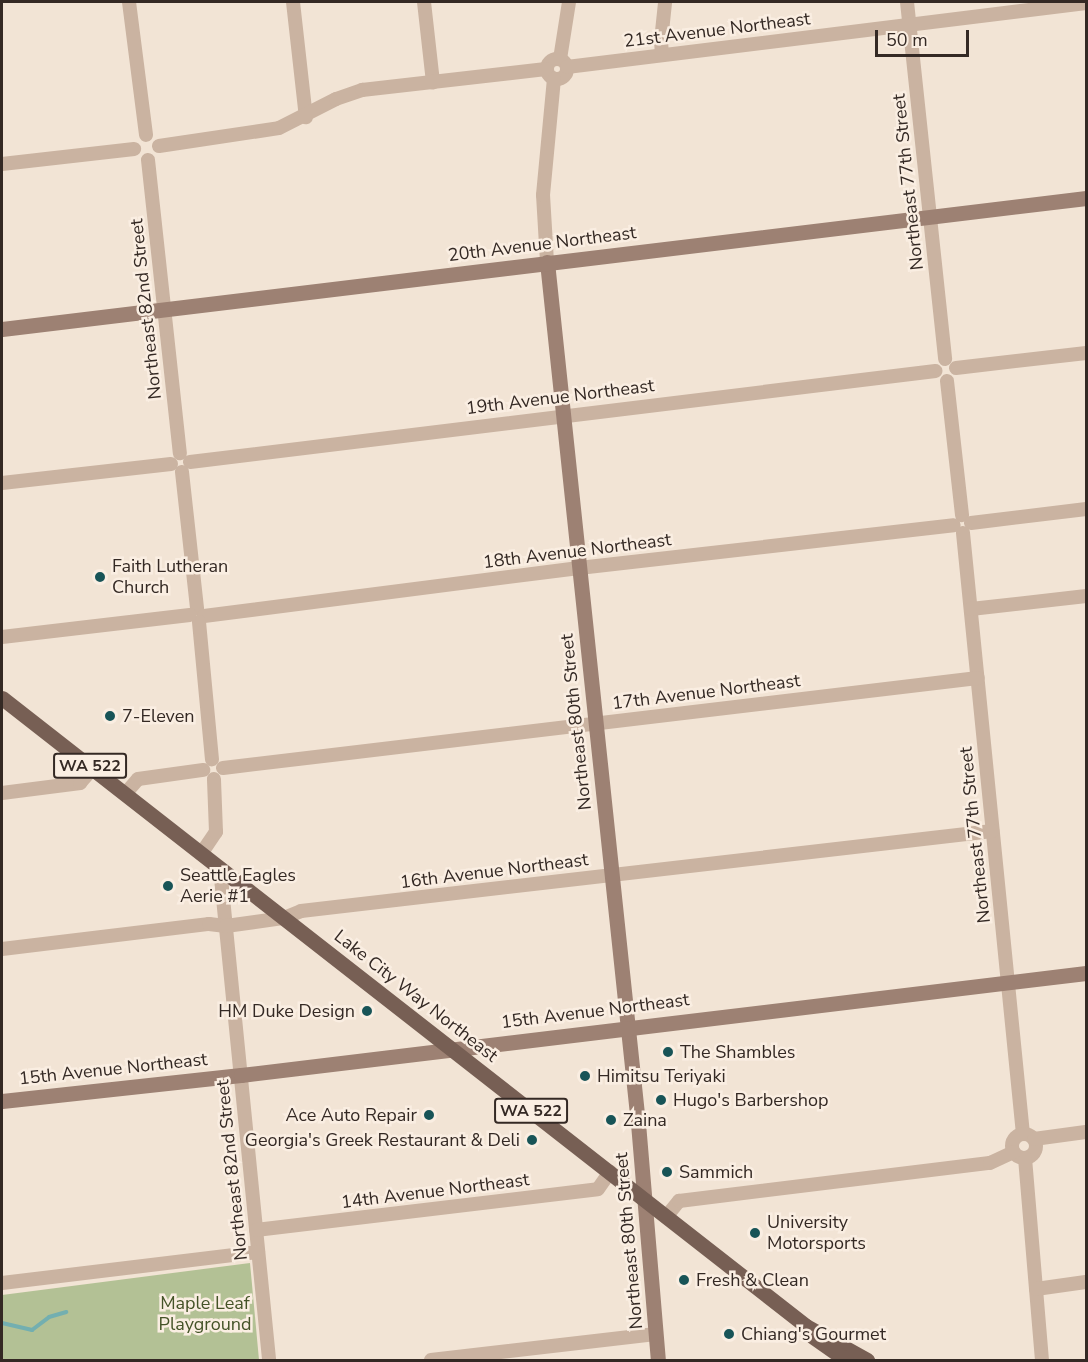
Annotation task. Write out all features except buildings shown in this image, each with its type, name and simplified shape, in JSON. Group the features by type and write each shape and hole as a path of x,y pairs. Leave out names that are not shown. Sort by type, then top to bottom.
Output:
{"main road":[{"name":"Lake City Way Northeast","path":"2,698 806,1326 867,1360"},
{"name":"Lake City Way Northeast","path":"806,1326 810,1335 846,1360"}],"street":[{"path":"129,2 146,135"},
{"path":"293,2 306,117"},
{"path":"424,2 433,82"},
{"path":"159,146 262,133 306,117 349,94 433,82 550,74 565,76 563,63 569,2"},
{"path":"662,55 665,2"},
{"name":"Northeast 77th Street","path":"907,2 945,359"},
{"name":"21st Avenue Northeast","path":"563,63 662,55 1086,3"},
{"name":"Northeast 80th Street","path":"550,74 543,195 547,262 628,1028 658,1360"},
{"path":"146,135 155,138 159,146 156,156 148,160 138,157 134,149 138,138 146,135"},
{"path":"2,164 134,149"},
{"name":"Northeast 82nd Street","path":"148,160 213,769 216,832 201,854"},
{"name":"20th Avenue Northeast","path":"2,329 1086,198"},
{"path":"956,368 1086,353"},
{"path":"945,359 953,362 956,368 955,375 947,381 939,378 935,371 937,363 945,359"},
{"name":"19th Avenue Northeast","path":"2,483 935,371"},
{"name":"Northeast 77th Street","path":"947,381 1008,983 1028,1136"},
{"name":"18th Avenue Northeast","path":"2,637 1086,509"},
{"path":"971,609 1086,596"},
{"name":"17th Avenue Northeast","path":"125,794 138,779 978,678"},
{"path":"2,793 80,783 93,768"},
{"name":"16th Avenue Northeast","path":"2,949 209,924 226,926 284,918 301,911 992,831"},
{"name":"Northeast 82nd Street","path":"220,868 269,1360"},
{"name":"15th Avenue Northeast","path":"2,1101 241,1075 1086,973"},
{"path":"1042,1360 1036,1288 1019,1155 1013,1141 1028,1136 1086,1132"},
{"path":"666,1217 679,1201 990,1163 1036,1149 1028,1136"},
{"name":"14th Avenue Northeast","path":"256,1230 598,1189 610,1172"},
{"path":"2,1283 258,1252"},
{"path":"1036,1288 1086,1282"},
{"path":"430,1360 656,1334"}],"green space":[{"name":"Maple Leaf Playground","path":"250,1263 259,1360 2,1360 2,1295"}],"waterway":[{"path":"2,1323 32,1330 49,1317 66,1312"}],"place":[{"name":"Faith Lutheran Church","path":"100,577"},
{"name":"7-Eleven","path":"110,716"},
{"name":"Seattle Eagles Aerie #1","path":"168,886"},
{"name":"HM Duke Design","path":"367,1011"},
{"name":"The Shambles","path":"668,1052"},
{"name":"Himitsu Teriyaki","path":"585,1076"},
{"name":"Hugo's Barbershop","path":"661,1100"},
{"name":"Ace Auto Repair","path":"429,1115"},
{"name":"Zaina","path":"611,1120"},
{"name":"Georgia's Greek Restaurant & Deli","path":"532,1140"},
{"name":"Sammich","path":"667,1172"},
{"name":"University Motorsports","path":"755,1233"},
{"name":"Fresh & Clean","path":"684,1280"},
{"name":"Chiang's Gourmet","path":"729,1334"}]}
